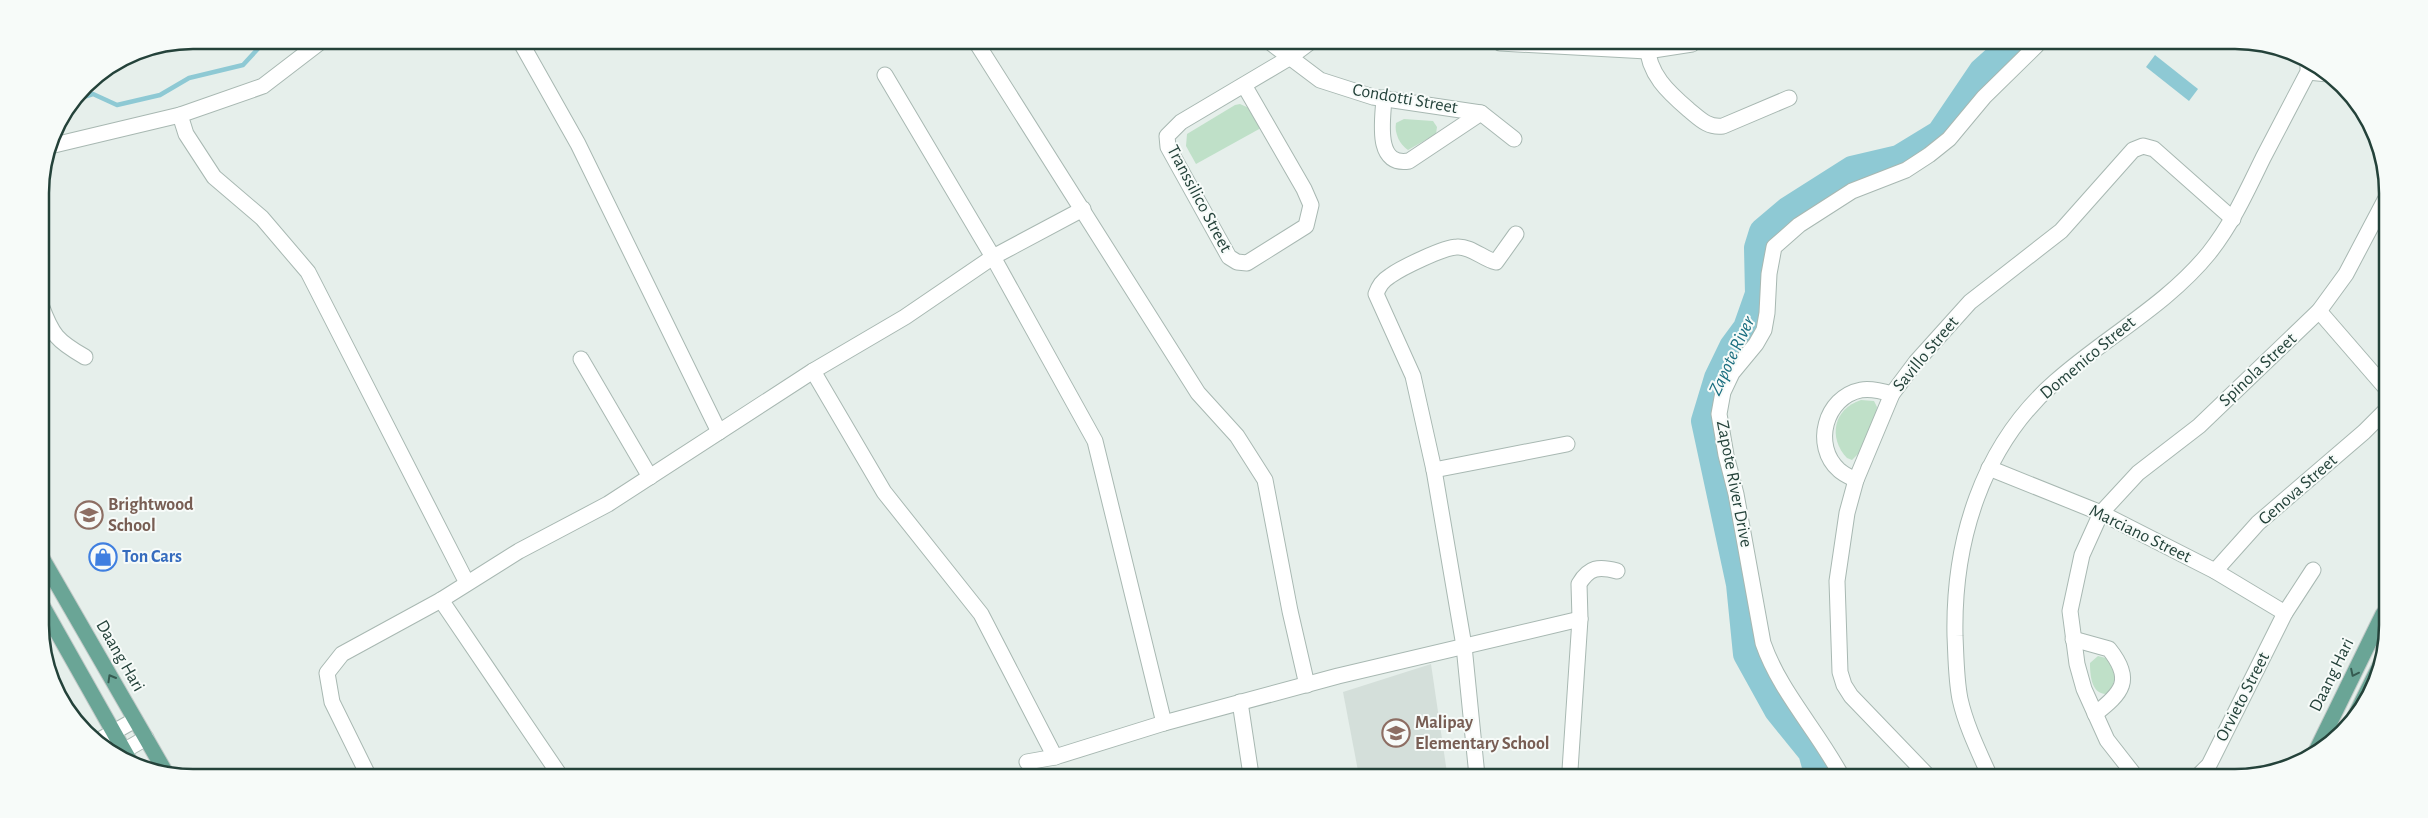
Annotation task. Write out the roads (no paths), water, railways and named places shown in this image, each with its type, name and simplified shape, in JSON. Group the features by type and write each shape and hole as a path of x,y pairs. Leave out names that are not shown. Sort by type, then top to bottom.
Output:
{"main road":[{"name":"Daang Hari","path":"49,570 162,765"},
{"path":"49,618 114,733 121,750"},
{"name":"Daang Hari","path":"2322,740 2379,622"},
{"path":"2367,648 2376,653"}],"street":[{"path":"58,144 180,115 263,86 311,49"},
{"path":"525,49 578,144 719,432"},
{"path":"980,49 1198,393 1237,436 1265,480 1290,611 1307,685"},
{"name":"Condotti Street","path":"1278,49 1320,80 1360,94 1481,113 1514,139"},
{"name":"Transsilico Street","path":"1244,85 1304,189 1311,205 1306,226 1247,263 1237,262 1229,257 1168,147 1167,136 1181,122 1301,49"},
{"path":"1648,49 1653,70 1666,91 1705,123 1714,127 1723,126 1789,98"},
{"name":"Zapote River Drive","path":"1838,769 1826,748 1770,665 1763,643 1736,494 1721,431 1720,414 1723,392 1732,373 1756,344 1764,330 1767,313 1768,274 1774,247 1798,225 1852,191 1906,170 1929,155 1949,139 1984,97 2033,49"},
{"name":"Domenico Street","path":"1986,769 1971,734 1960,698 1955,615 1957,582 1966,530 1975,499 1989,468 2003,441 2025,413 2054,382 2153,306 2208,254 2233,219 2307,68"},
{"path":"885,75 993,257 1094,441 1164,723"},
{"path":"1384,98 1382,140 1394,159 1402,162 1409,161 1481,113"},
{"path":"180,115 186,134 214,177 262,218 308,272 467,583"},
{"name":"Savillo Street","path":"1921,769 1851,696 1844,685 1840,672 1836,620 1837,581 1847,513 1856,480 1892,394 1916,362 1970,302 2061,230 2133,150 2143,146 2159,153 2233,219"},
{"path":"365,769 332,702 327,673 342,654 441,600 519,551 608,504 814,371 905,317 993,257 1083,209"},
{"name":"Spinola Street","path":"2101,513 2138,473 2199,426 2319,311 2346,274 2379,211"},
{"path":"1476,769 1464,646 1434,470 1413,376 1376,294 1381,284 1390,275 1441,251 1457,247 1469,249 1496,262 1516,234"},
{"path":"2319,311 2379,380"},
{"path":"49,328 63,345 85,357"},
{"path":"581,360 650,477"},
{"path":"814,371 884,492 981,614 1055,757"},
{"path":"1856,480 1839,471 1830,459 1825,446 1824,431 1828,417 1836,404 1847,395 1861,390 1876,390 1892,394"},
{"name":"Genova Street","path":"2215,571 2258,524 2379,417"},
{"path":"1434,470 1567,444"},
{"name":"Marciano Street","path":"1989,468 2101,513 2215,571 2285,613"},
{"path":"2101,513 2082,555 2074,586 2070,611 2073,639 2076,664 2084,689 2106,740 2130,769"},
{"path":"1570,769 1580,620 1579,584 1584,577 1598,567 1617,571"},
{"name":"Orvieto Street","path":"2205,769 2209,765 2285,613 2313,570"},
{"path":"441,600 556,769"},
{"path":"1027,762 1055,757 1164,723 1240,702 1464,646 1580,620"},
{"path":"2073,639 2109,649 2122,670 2124,681 2120,692 2095,714"},
{"path":"1240,702 1250,769"},
{"path":"104,738 135,720"},
{"path":"127,753 146,738"}],"water":[{"path":"2155,55 2198,89 2189,101 2146,67"}],"waterway":[{"path":"87,96 93,94 117,105 160,95 189,78 243,65 258,49"},
{"name":"Zapote River","path":"1817,769 1812,752 1778,710 1747,654 1740,584 1705,421 1718,378 1733,347 1747,328 1759,294 1758,248 1763,232 1789,210 1852,170 1899,159 1940,134 1982,72 2008,49"}],"place":[{"name":"Brightwood School","path":"89,515"},
{"name":"Ton Cars","path":"103,557"},
{"name":"Malipay Elementary School","path":"1396,733"}]}
